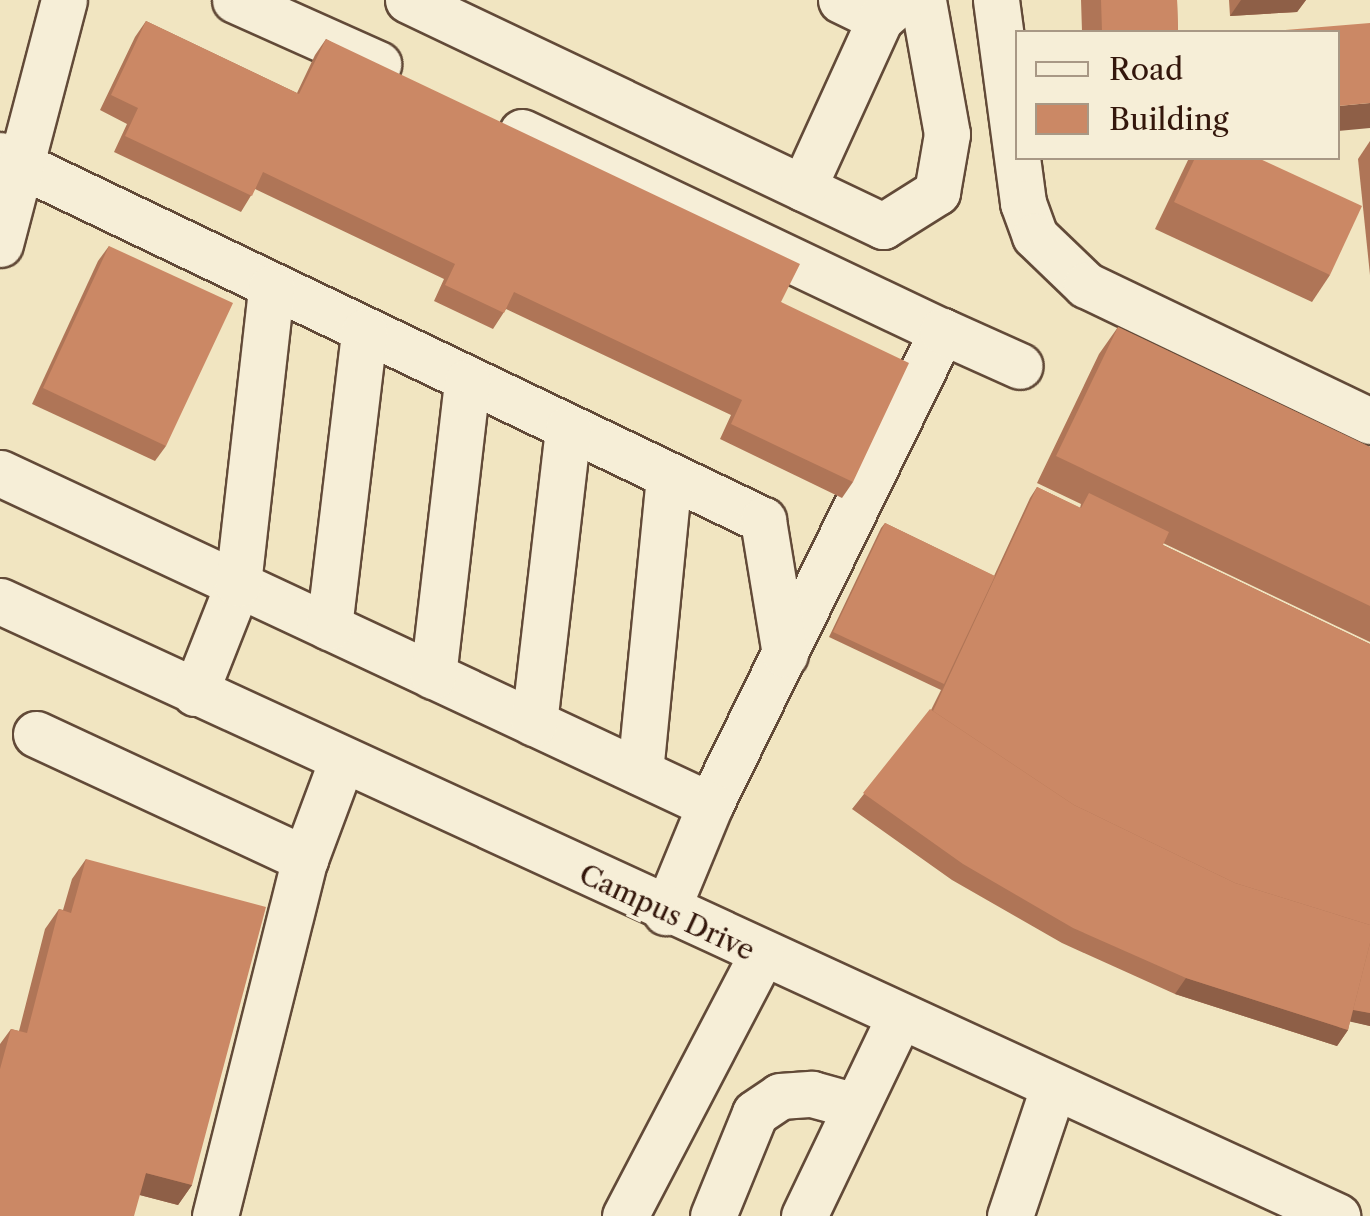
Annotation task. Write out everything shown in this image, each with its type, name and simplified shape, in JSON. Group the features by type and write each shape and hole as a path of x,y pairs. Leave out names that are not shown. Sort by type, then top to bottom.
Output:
{"street":[{"path":"0,244 12,161 64,0"},
{"path":"235,0 422,85"},
{"path":"408,0 485,16 803,188 882,226 937,192 947,134 924,0"},
{"path":"996,0 1015,138"},
{"path":"803,188 874,6"},
{"path":"491,118 1020,366"},
{"path":"1018,160 1024,203 1034,236 1086,286 1370,421"},
{"path":"12,161 467,382 763,520 785,654"},
{"path":"195,693 238,584 272,288"},
{"path":"666,912 710,805 942,331"},
{"path":"329,627 364,332"},
{"path":"432,676 467,382"},
{"path":"534,723 568,428"},
{"path":"0,473 710,805"},
{"path":"640,772 669,475"},
{"name":"Campus Drive","path":"0,601 761,956 1337,1216"},
{"path":"36,734 305,859"},
{"path":"216,1216 305,859 342,760"},
{"path":"625,1216 761,956"},
{"path":"804,1216 852,1104 900,1016"},
{"path":"1010,1216 1053,1088"},
{"path":"713,1216 755,1113 780,1096 812,1094 852,1104"}],"building":[{"path":"1101,0 1177,0 1178,30 1102,30"},
{"path":"146,21 299,94 326,39 800,264 781,302 909,363 853,482 731,424 742,400 514,292 504,313 445,285 455,264 263,172 252,196 125,136 138,108 111,95"},
{"path":"1370,23 1370,103 1340,106 1340,30 1285,30"},
{"path":"1194,160 1262,160 1362,206 1330,275 1174,202"},
{"path":"109,246 233,303 166,446 43,388"},
{"path":"1118,327 1370,447 1370,606 1056,456"},
{"path":"1037,487 1081,508 1089,493 1169,532 1163,545 1370,644 1370,925 1235,883 1074,805 933,711"},
{"path":"885,523 995,576 944,684 833,632"},
{"path":"930,709 1074,805 1235,883 1370,925 1370,943 1348,1030 1186,978 1073,928 963,864 863,793"},
{"path":"86,859 266,907 192,1185 146,1173 134,1216 0,1216 0,1069 11,1029 27,1033 59,909 71,913"},
{"path":"1370,943 1370,1013 1353,1010"}]}
